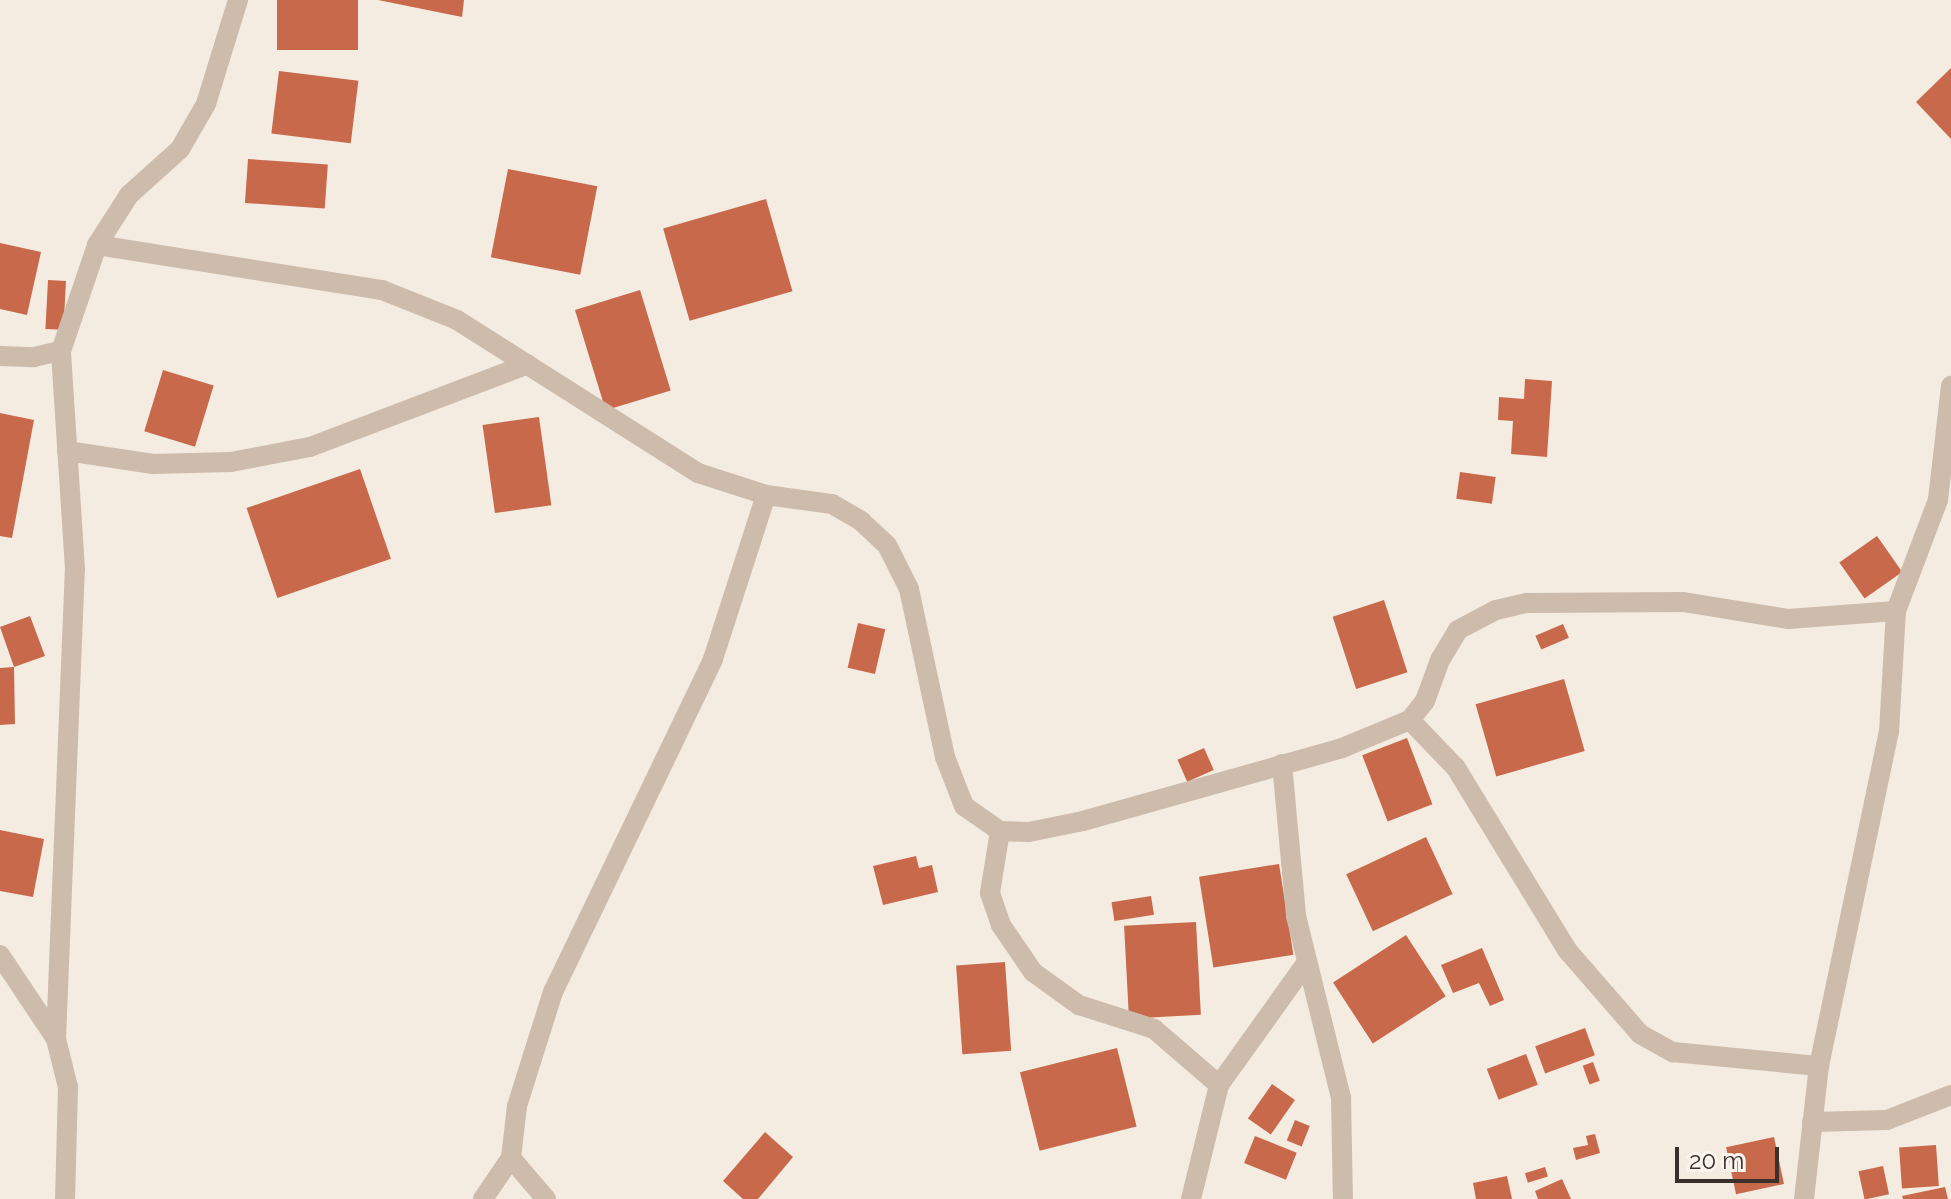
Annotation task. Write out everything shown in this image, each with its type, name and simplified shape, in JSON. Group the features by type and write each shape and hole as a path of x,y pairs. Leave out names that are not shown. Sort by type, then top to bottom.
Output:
{"street":[{"path":"65,1199 69,1100 56,1039 75,569 61,351 97,245 129,195 180,149 199,116 238,0"},
{"path":"97,245 382,290 457,320 698,473 766,495 832,504 887,545 909,589 945,757 964,806 982,823 1000,831 1029,832 1083,821 1282,764 1410,720 1425,701 1440,660 1458,630 1496,610 1527,603 1683,602 1788,619 1896,611"},
{"path":"0,356 34,357 61,351"},
{"path":"67,451 153,464 244,460 310,447 528,364"},
{"path":"1804,1199 1819,1066 1889,732 1896,611 1938,500 1951,386"},
{"path":"483,1199 511,1158 517,1106 553,992 713,659 766,495"},
{"path":"1410,720 1456,768 1567,950 1640,1034 1673,1052 1819,1066"},
{"path":"1282,764 1305,965 1341,1098 1343,1199"},
{"path":"1000,831 990,893 1001,925 1033,972 1079,1005 1154,1029 1219,1085"},
{"path":"0,955 56,1039"},
{"path":"1191,1199 1219,1085 1305,965"},
{"path":"1812,1122 1887,1120 1951,1095"},
{"path":"511,1158 546,1199"}],"building":[{"path":"277,0 358,0 358,50 277,50"},
{"path":"378,0 464,0 462,17"},
{"path":"1951,68 1951,139 1916,102"},
{"path":"279,71 358,81 351,143 271,134"},
{"path":"248,159 328,165 325,208 245,203"},
{"path":"508,169 597,186 580,275 491,257"},
{"path":"766,199 792,291 690,321 663,228"},
{"path":"0,243 41,252 27,315 0,309"},
{"path":"48,280 66,281 63,330 45,329"},
{"path":"640,290 671,390 606,410 575,310"},
{"path":"163,370 214,385 195,447 144,431"},
{"path":"1525,379 1552,381 1547,457 1511,454 1513,421 1498,420 1499,397 1524,399"},
{"path":"0,413 34,420 12,538 0,536"},
{"path":"539,417 551,505 495,513 483,425"},
{"path":"360,469 391,559 277,598 247,508"},
{"path":"1460,472 1496,477 1492,504 1456,499"},
{"path":"1877,536 1902,572 1865,598 1839,562"},
{"path":"1384,600 1407,672 1356,689 1333,617"},
{"path":"30,616 45,656 14,667 0,627"},
{"path":"858,623 885,629 875,674 848,668"},
{"path":"1563,624 1569,638 1541,650 1535,636"},
{"path":"14,667 15,724 0,725 0,668"},
{"path":"1564,679 1585,751 1496,776 1476,704"},
{"path":"1407,738 1432,804 1388,821 1362,755"},
{"path":"1204,748 1214,770 1187,782 1178,760"},
{"path":"0,830 44,839 33,897 0,891"},
{"path":"1426,837 1453,894 1373,931 1346,874"},
{"path":"916,856 919,868 932,865 938,892 883,905 873,866"},
{"path":"1279,864 1293,955 1213,968 1199,877"},
{"path":"1151,896 1154,915 1114,921 1111,902"},
{"path":"1196,922 1201,1015 1129,1019 1124,926"},
{"path":"1406,935 1446,996 1373,1044 1333,982"},
{"path":"1482,948 1504,1000 1490,1006 1479,983 1453,993 1441,965"},
{"path":"1005,962 1011,1051 962,1054 956,965"},
{"path":"1585,1028 1595,1055 1545,1073 1535,1046"},
{"path":"1117,1048 1137,1127 1040,1151 1020,1072"},
{"path":"1526,1054 1538,1085 1499,1100 1487,1069"},
{"path":"1593,1062 1600,1081 1590,1085 1583,1066"},
{"path":"1272,1084 1295,1100 1271,1134 1248,1118"},
{"path":"1295,1120 1310,1126 1302,1146 1287,1140"},
{"path":"765,1132 793,1157 758,1199 743,1199 723,1181"},
{"path":"1595,1134 1600,1153 1576,1160 1573,1148 1588,1145 1586,1136"},
{"path":"1255,1136 1297,1153 1286,1180 1244,1163"},
{"path":"1774,1137 1784,1184 1736,1194 1726,1147"},
{"path":"1936,1145 1939,1186 1902,1188 1899,1148"},
{"path":"1883,1166 1889,1194 1864,1199 1859,1171"},
{"path":"1545,1167 1548,1177 1528,1183 1525,1173"},
{"path":"1507,1176 1512,1199 1476,1199 1473,1183"},
{"path":"1562,1179 1571,1199 1538,1199 1535,1191"},
{"path":"1945,1187 1948,1199 1903,1199 1902,1196"}]}
